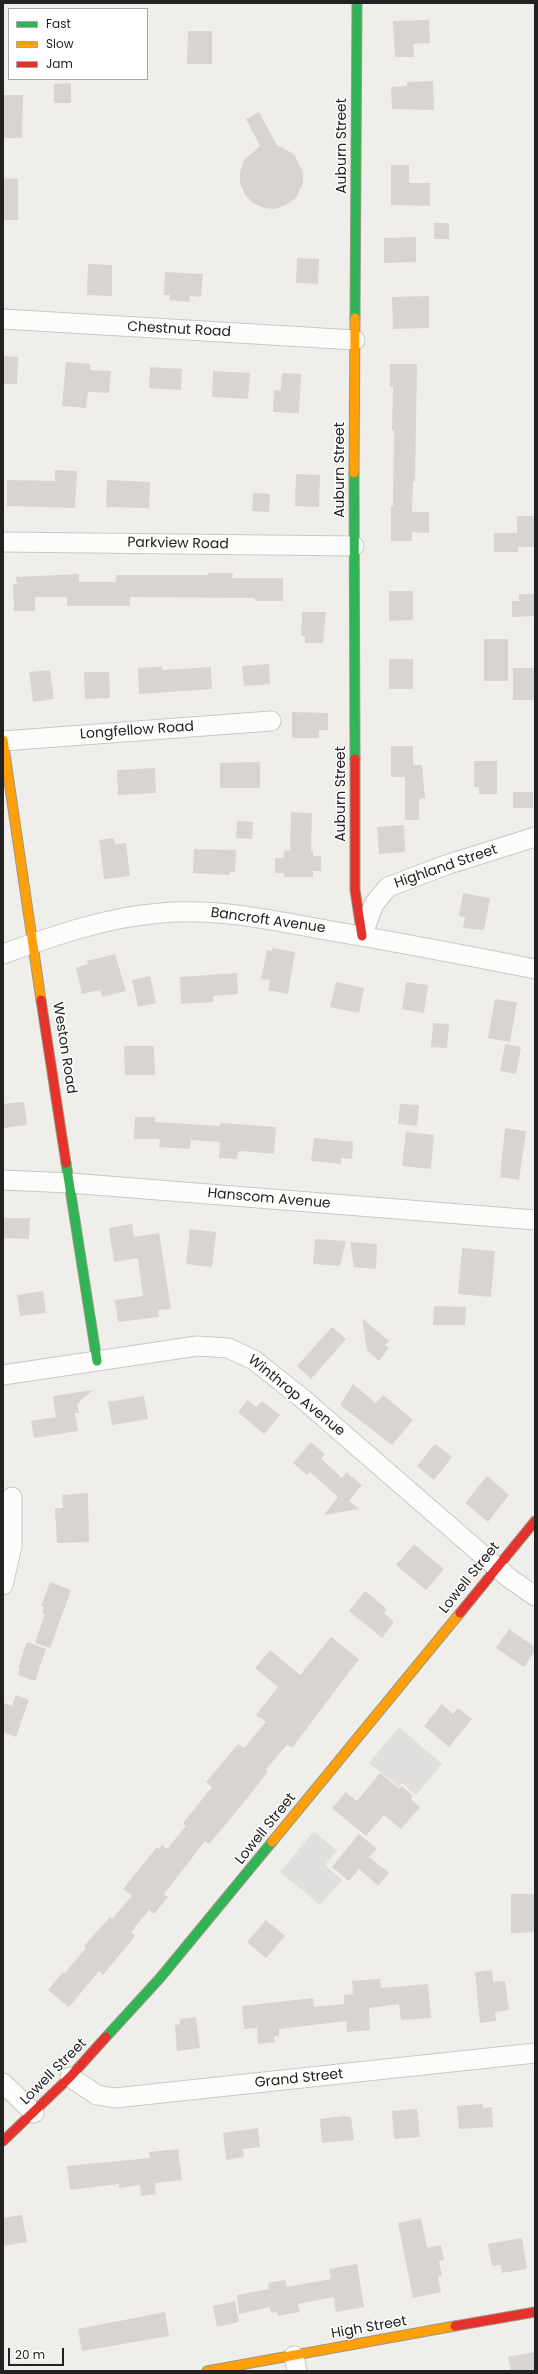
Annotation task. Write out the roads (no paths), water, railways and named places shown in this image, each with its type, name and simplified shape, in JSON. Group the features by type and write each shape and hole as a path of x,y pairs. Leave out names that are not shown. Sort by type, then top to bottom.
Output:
{"street":[{"name":"Auburn Street","path":"357,3 354,546 355,890 362,936"},
{"name":"Chestnut Road","path":"3,319 355,340"},
{"name":"Parkview Road","path":"3,542 354,546"},
{"name":"Longfellow Road","path":"3,741 270,720"},
{"name":"Weston Road","path":"3,741 97,1361"},
{"name":"Highland Street","path":"362,936 374,904 388,887 446,865 535,837"},
{"name":"Bancroft Avenue","path":"3,954 33,943 111,920 160,913 201,912 264,918 535,969"},
{"name":"Hanscom Avenue","path":"3,1180 70,1183 535,1220"},
{"name":"Winthrop Avenue","path":"3,1375 205,1346 228,1348 245,1354 303,1399 509,1578 535,1596"},
{"path":"3,1585 12,1546 12,1497"},
{"name":"Lowell Street","path":"3,2141 70,2077 160,1978 535,1521"},
{"name":"Grand Street","path":"70,2077 97,2096 115,2098 535,2053"},
{"path":"3,2083 34,2113"},
{"name":"High Street","path":"207,2371 296,2363 535,2312"}]}
